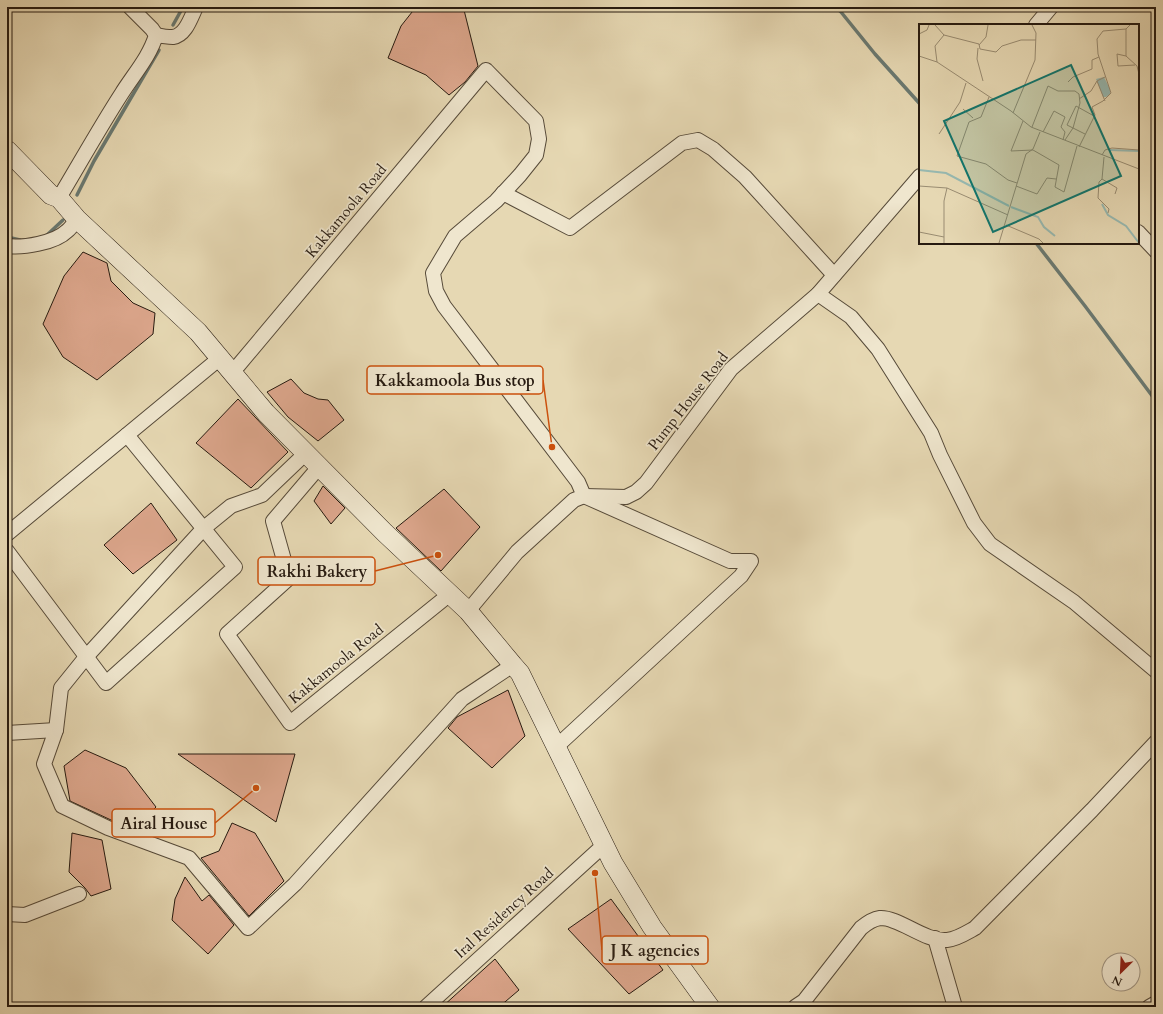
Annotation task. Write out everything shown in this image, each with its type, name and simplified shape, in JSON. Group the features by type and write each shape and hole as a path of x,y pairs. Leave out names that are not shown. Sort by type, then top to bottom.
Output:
{"main road":[{"path":"7,150 51,195 59,198 77,219 198,332 266,413 385,533 468,611 520,673 613,863 652,926 710,1007"}],"street":[{"path":"130,7 156,35 173,37 181,34 186,28 196,7"},
{"path":"1037,24 1046,9"},
{"path":"59,198 121,93 149,52 156,35"},
{"name":"Kakkamoola Road","path":"232,373 486,70 536,121 539,139 536,155 503,193"},
{"path":"556,748 741,576 751,561 730,561 584,496 578,482 444,306 436,292 433,272 455,236 503,193 570,228 682,143 698,140 714,149 746,176 834,275"},
{"name":"Pump House Road","path":"584,496 626,497 636,492 646,483 731,369 818,294 919,177"},
{"path":"7,246 32,245 53,240 66,232 77,219"},
{"path":"1139,233 1156,251"},
{"path":"818,294 851,317 878,349 931,433 940,456 974,523 990,544 1074,602 1156,671"},
{"path":"7,534 220,358"},
{"path":"7,551 106,683 235,567 127,434"},
{"path":"306,453 262,495 231,506 204,528 86,657 61,688 56,730 44,764 62,806 108,828 188,858 248,928 295,884 462,699 512,664"},
{"name":"Kakkamoola Road","path":"319,467 273,521 289,578 227,634 290,723 450,594"},
{"path":"468,611 517,552 574,500 584,496"},
{"path":"7,733 56,730"},
{"path":"795,1007 804,1001 861,928 869,922 880,918 892,921 926,936 945,941 956,939 975,928 1092,810 1156,742"},
{"name":"Iral Residency Road","path":"426,1007 604,845"},
{"path":"7,914 25,915 79,894"},
{"path":"935,938 955,1007"},
{"path":"1149,1007 1156,1003"}],"building":[{"path":"416,7 457,7 464,10 478,66 465,82 449,95 426,75 388,58 401,26"},
{"path":"83,252 107,263 111,281 133,303 155,313 153,334 97,380 63,357 43,324 64,276"},
{"path":"291,379 304,393 318,399 328,400 344,420 318,441 288,417 267,392"},
{"path":"238,399 288,452 251,488 196,443"},
{"path":"323,486 345,508 331,524 314,501"},
{"path":"444,489 480,527 441,571 396,528"},
{"path":"151,503 177,540 133,574 104,545"},
{"path":"508,690 525,736 492,768 448,728 457,717"},
{"path":"85,750 126,768 156,807 134,829 70,801 64,766"},
{"path":"178,754 295,754 276,822"},
{"path":"232,823 255,833 284,881 249,916 201,858 219,851"},
{"path":"72,833 102,840 111,889 91,896 69,872"},
{"path":"185,877 202,901 209,895 234,925 208,954 172,920 175,899"},
{"path":"611,899 663,970 629,994 568,929"},
{"path":"495,959 519,990 499,1007 442,1007"}],"waterway":[{"path":"173,25 183,7"},
{"path":"835,7 841,12 875,54 919,103"},
{"path":"77,195 94,161 159,50"},
{"path":"47,235 63,220"},
{"path":"7,237 20,240"},
{"path":"1037,244 1156,401"}],"place":[{"name":"Kakkamoola Bus stop","path":"552,447"},
{"name":"Rakhi Bakery","path":"438,555"},
{"name":"Airal House","path":"256,788"},
{"name":"J K agencies","path":"595,873"}]}
